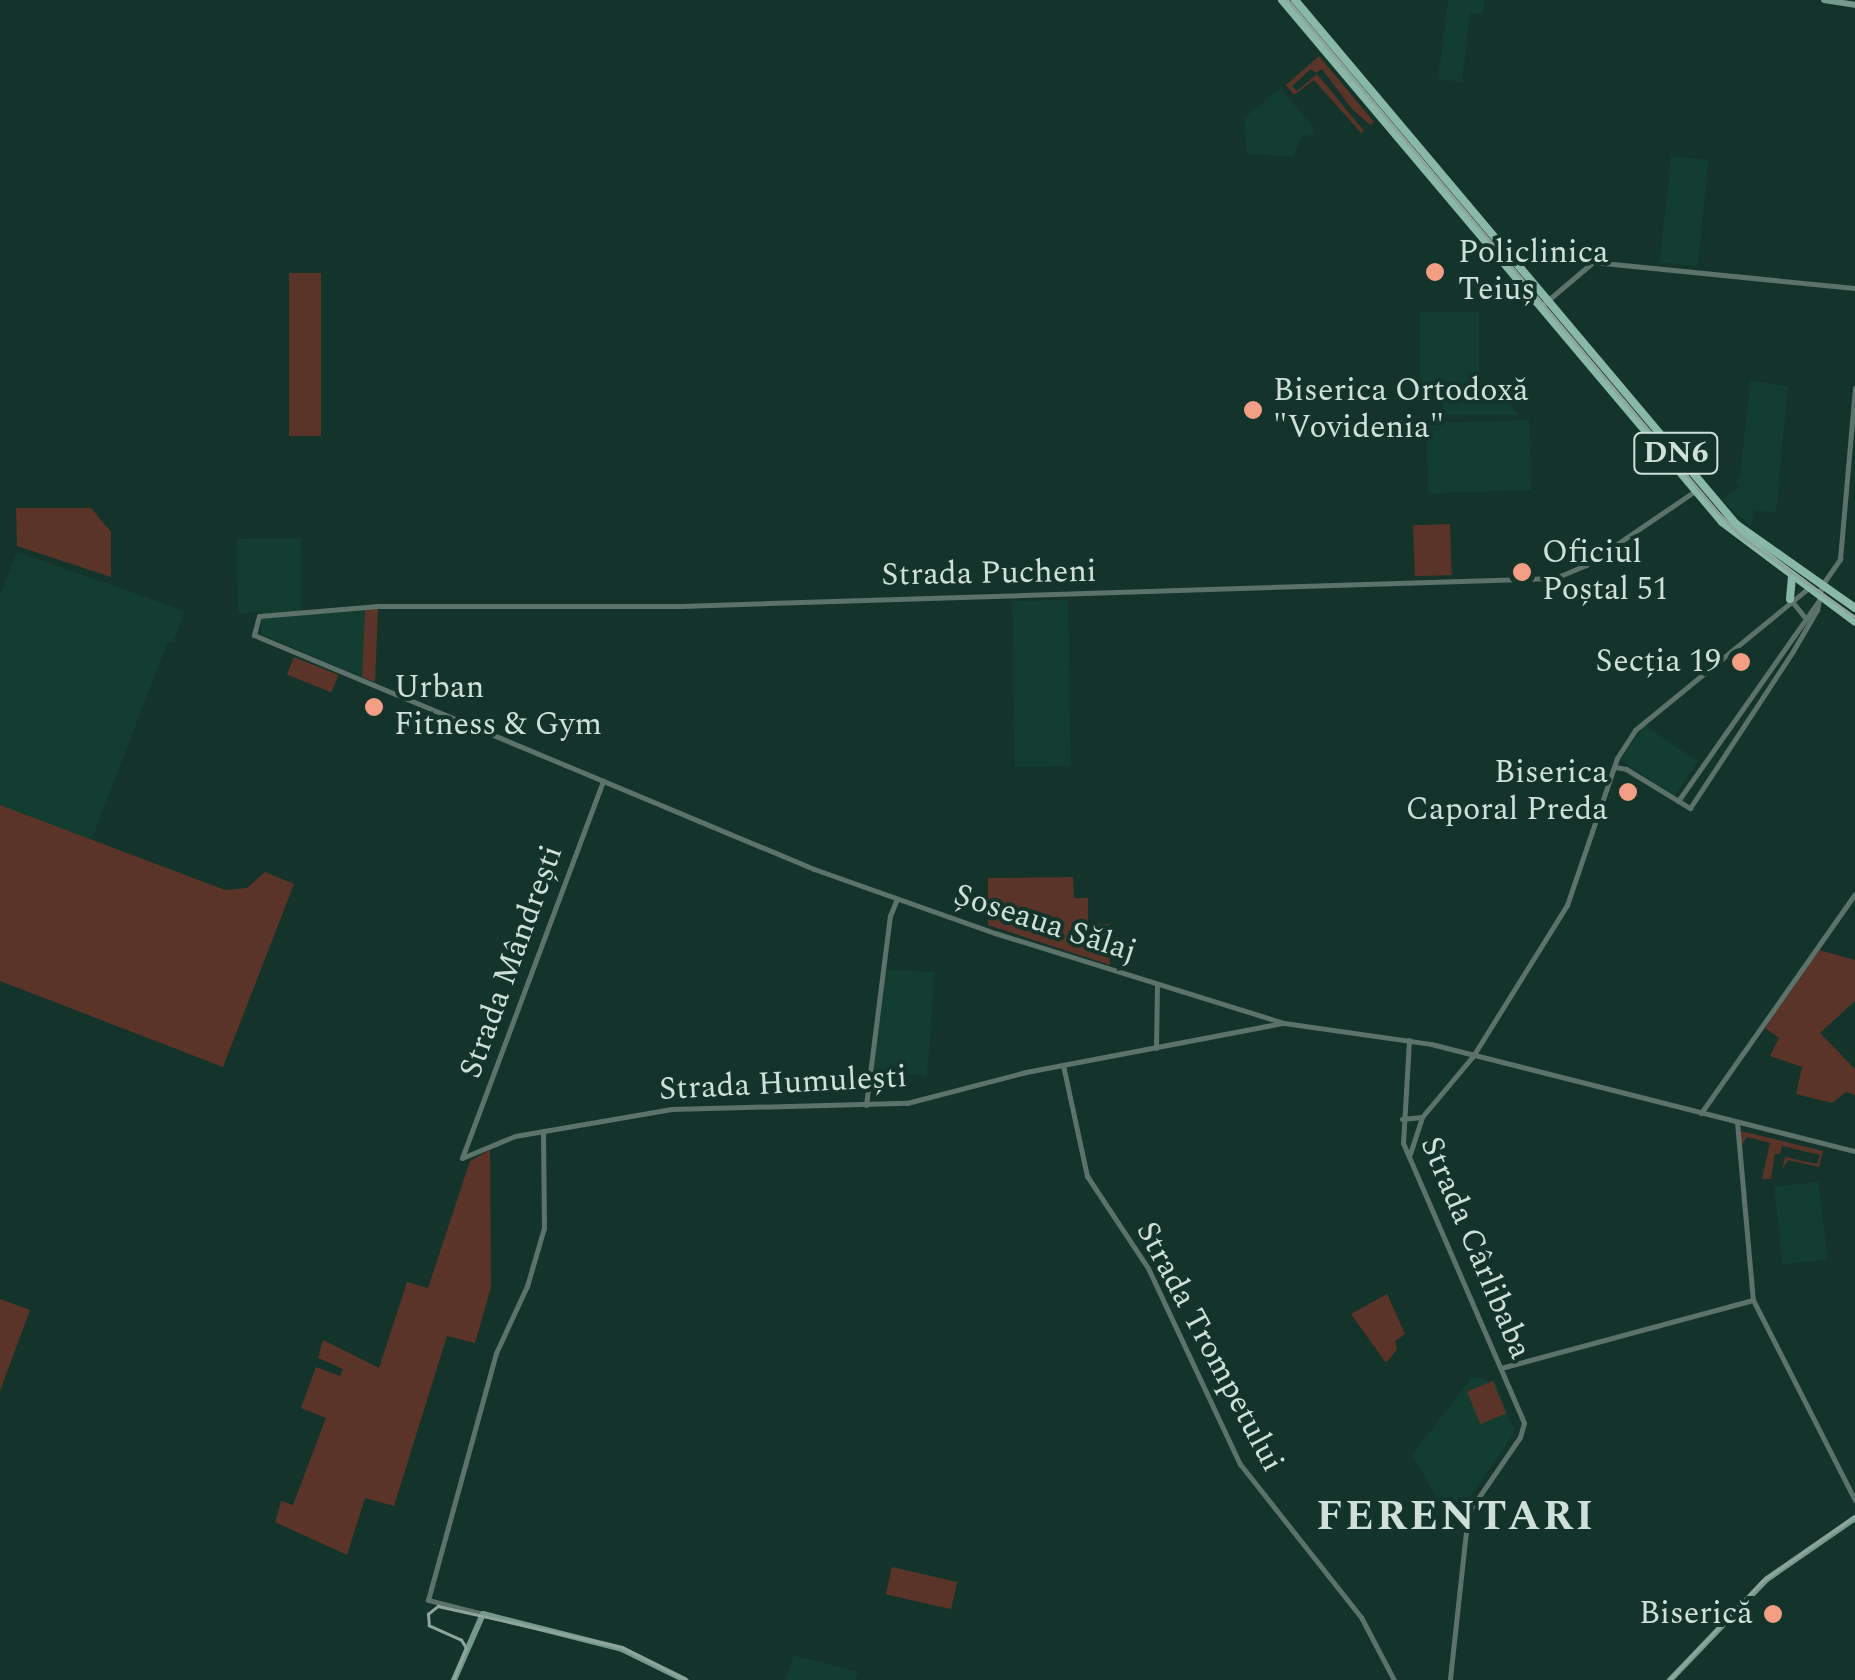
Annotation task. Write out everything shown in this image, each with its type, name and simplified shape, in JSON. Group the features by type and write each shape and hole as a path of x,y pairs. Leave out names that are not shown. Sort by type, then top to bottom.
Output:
{"main road":[{"name":"DN6","path":"1282,0 1695,491 1739,538 1855,622"},
{"name":"DN6","path":"1295,0 1736,524 1855,608"},
{"path":"1824,0 1855,5"},
{"path":"1790,600 1792,578"},
{"path":"1670,1680 1766,1579 1855,1518"},
{"path":"454,1680 483,1614 622,1648 685,1680"},
{"path":"478,1628 493,1619"}],"street":[{"path":"1540,307 1593,262 1855,288"},
{"path":"1615,767 1626,769 1690,808 1792,650 1819,599 1822,585 1840,559 1852,459 1855,388"},
{"name":"Strada Pucheni","path":"254,635 258,616 378,606 717,605 1555,578 1586,565 1695,491"},
{"path":"1410,1154 1422,1117 1473,1056 1571,899 1615,767 1641,723 1790,600 1807,588 1822,585"},
{"path":"1678,800 1819,599"},
{"path":"1790,600 1805,618"},
{"name":"Șoseaua Sălaj","path":"254,635 897,900 1157,984 1284,1023 1409,1040 1855,1150"},
{"path":"1785,645 1792,650"},
{"path":"1759,681 1768,687"},
{"path":"1725,731 1736,737"},
{"name":"Strada Mândrești","path":"462,1158 603,780"},
{"path":"1701,1113 1855,894"},
{"path":"866,1105 890,916 897,900"},
{"path":"1156,1048 1157,984"},
{"path":"1248,1012 1255,1022 1248,1030"},
{"name":"Strada Humulești","path":"462,1158 505,1139 692,1106 912,1102 1063,1064 1284,1023"},
{"name":"Strada Cârlibaba","path":"1409,1040 1403,1143 1521,1412 1520,1437 1469,1508 1450,1680"},
{"name":"Strada Trompetului","path":"1063,1064 1087,1176 1152,1275 1240,1464 1361,1617 1394,1680"},
{"path":"1402,1119 1422,1117"},
{"path":"1737,1122 1752,1300 1855,1500"},
{"path":"483,1614 428,1600 504,1335 531,1276 545,1220 544,1131"},
{"path":"1502,1368 1752,1300"}],"shaded area":[{"path":"1448,0 1485,0 1483,14 1470,13 1462,82 1438,79"},
{"path":"1319,56 1374,122 1370,125 1352,109 1322,69 1316,73 1311,69 1292,86 1297,91 1317,74 1364,131 1361,133 1314,80 1294,95 1286,85"},
{"path":"1280,88 1314,128 1313,135 1302,136 1293,157 1247,154 1244,118"},
{"path":"1671,156 1709,160 1698,266 1660,262"},
{"path":"289,273 321,273 321,436 289,436"},
{"path":"1420,312 1479,312 1479,382 1491,383 1519,415 1443,415 1443,383 1420,382"},
{"path":"1750,381 1788,386 1776,513 1754,510 1751,527 1722,500 1739,487 1735,481 1740,477"},
{"path":"1529,420 1531,490 1429,494 1426,424"},
{"path":"16,508 91,508 111,532 111,577 17,546"},
{"path":"1450,524 1452,575 1415,576 1413,525"},
{"path":"301,538 302,615 365,610 362,677 261,634 262,611 238,614 237,539"},
{"path":"17,552 185,611 173,642 168,641 91,841 0,805 0,596"},
{"path":"1068,600 1071,766 1015,767 1012,601"},
{"path":"378,609 375,682 362,677 365,610"},
{"path":"294,657 339,675 331,693 287,675"},
{"path":"1644,725 1698,761 1674,796 1621,760"},
{"path":"0,805 225,890 247,888 265,872 294,884 223,1067 0,981"},
{"path":"1073,877 1074,898 1088,898 1088,924 1109,924 1110,965 988,925 988,878"},
{"path":"1819,950 1855,960 1855,1001 1820,1033 1855,1069 1855,1095 1846,1092 1832,1103 1796,1094 1802,1067 1770,1056 1779,1038 1765,1028"},
{"path":"886,970 935,972 927,1076 872,1070"},
{"path":"1741,1131 1823,1151 1819,1167 1788,1160 1782,1170 1785,1157 1817,1164 1820,1155 1782,1146 1780,1154 1775,1154 1771,1179 1762,1179 1770,1143 1747,1137 1739,1149"},
{"path":"490,1150 491,1287 475,1343 447,1336 394,1506 365,1498 347,1555 275,1522 281,1501 293,1505 326,1418 301,1408 316,1367 340,1376 343,1369 318,1358 323,1340 379,1368 407,1282 428,1288 470,1161"},
{"path":"1819,1182 1827,1260 1782,1264 1774,1187"},
{"path":"1387,1294 1405,1334 1395,1341 1397,1349 1386,1363 1351,1314"},
{"path":"0,1299 30,1310 0,1391"},
{"path":"1472,1377 1495,1381 1515,1432 1464,1506 1441,1505 1412,1455"},
{"path":"1493,1381 1506,1413 1480,1424 1467,1391"},
{"path":"892,1567 957,1582 951,1609 886,1594"},
{"path":"794,1655 858,1672 855,1680 785,1680"}],"tram line":[{"path":"1288,0 1717,511 1741,536 1855,617"},
{"path":"1669,1680 1762,1581 1855,1516"},
{"path":"453,1680 466,1648 461,1640 429,1626 428,1614 438,1606 622,1647 687,1680"}],"place":[{"name":"Policlinica Teiuș","path":"1435,272"},
{"name":"Biserica Ortodoxă \"Vovidenia\"","path":"1253,410"},
{"name":"Oficiul Poștal 51","path":"1522,572"},
{"name":"Secția 19","path":"1741,662"},
{"name":"Urban Fitness & Gym","path":"374,707"},
{"name":"Biserica Caporal Preda","path":"1628,792"},
{"name":"Biserică","path":"1773,1614"}],"district":[{"name":"FERENTARI","path":"1456,1517"}]}
